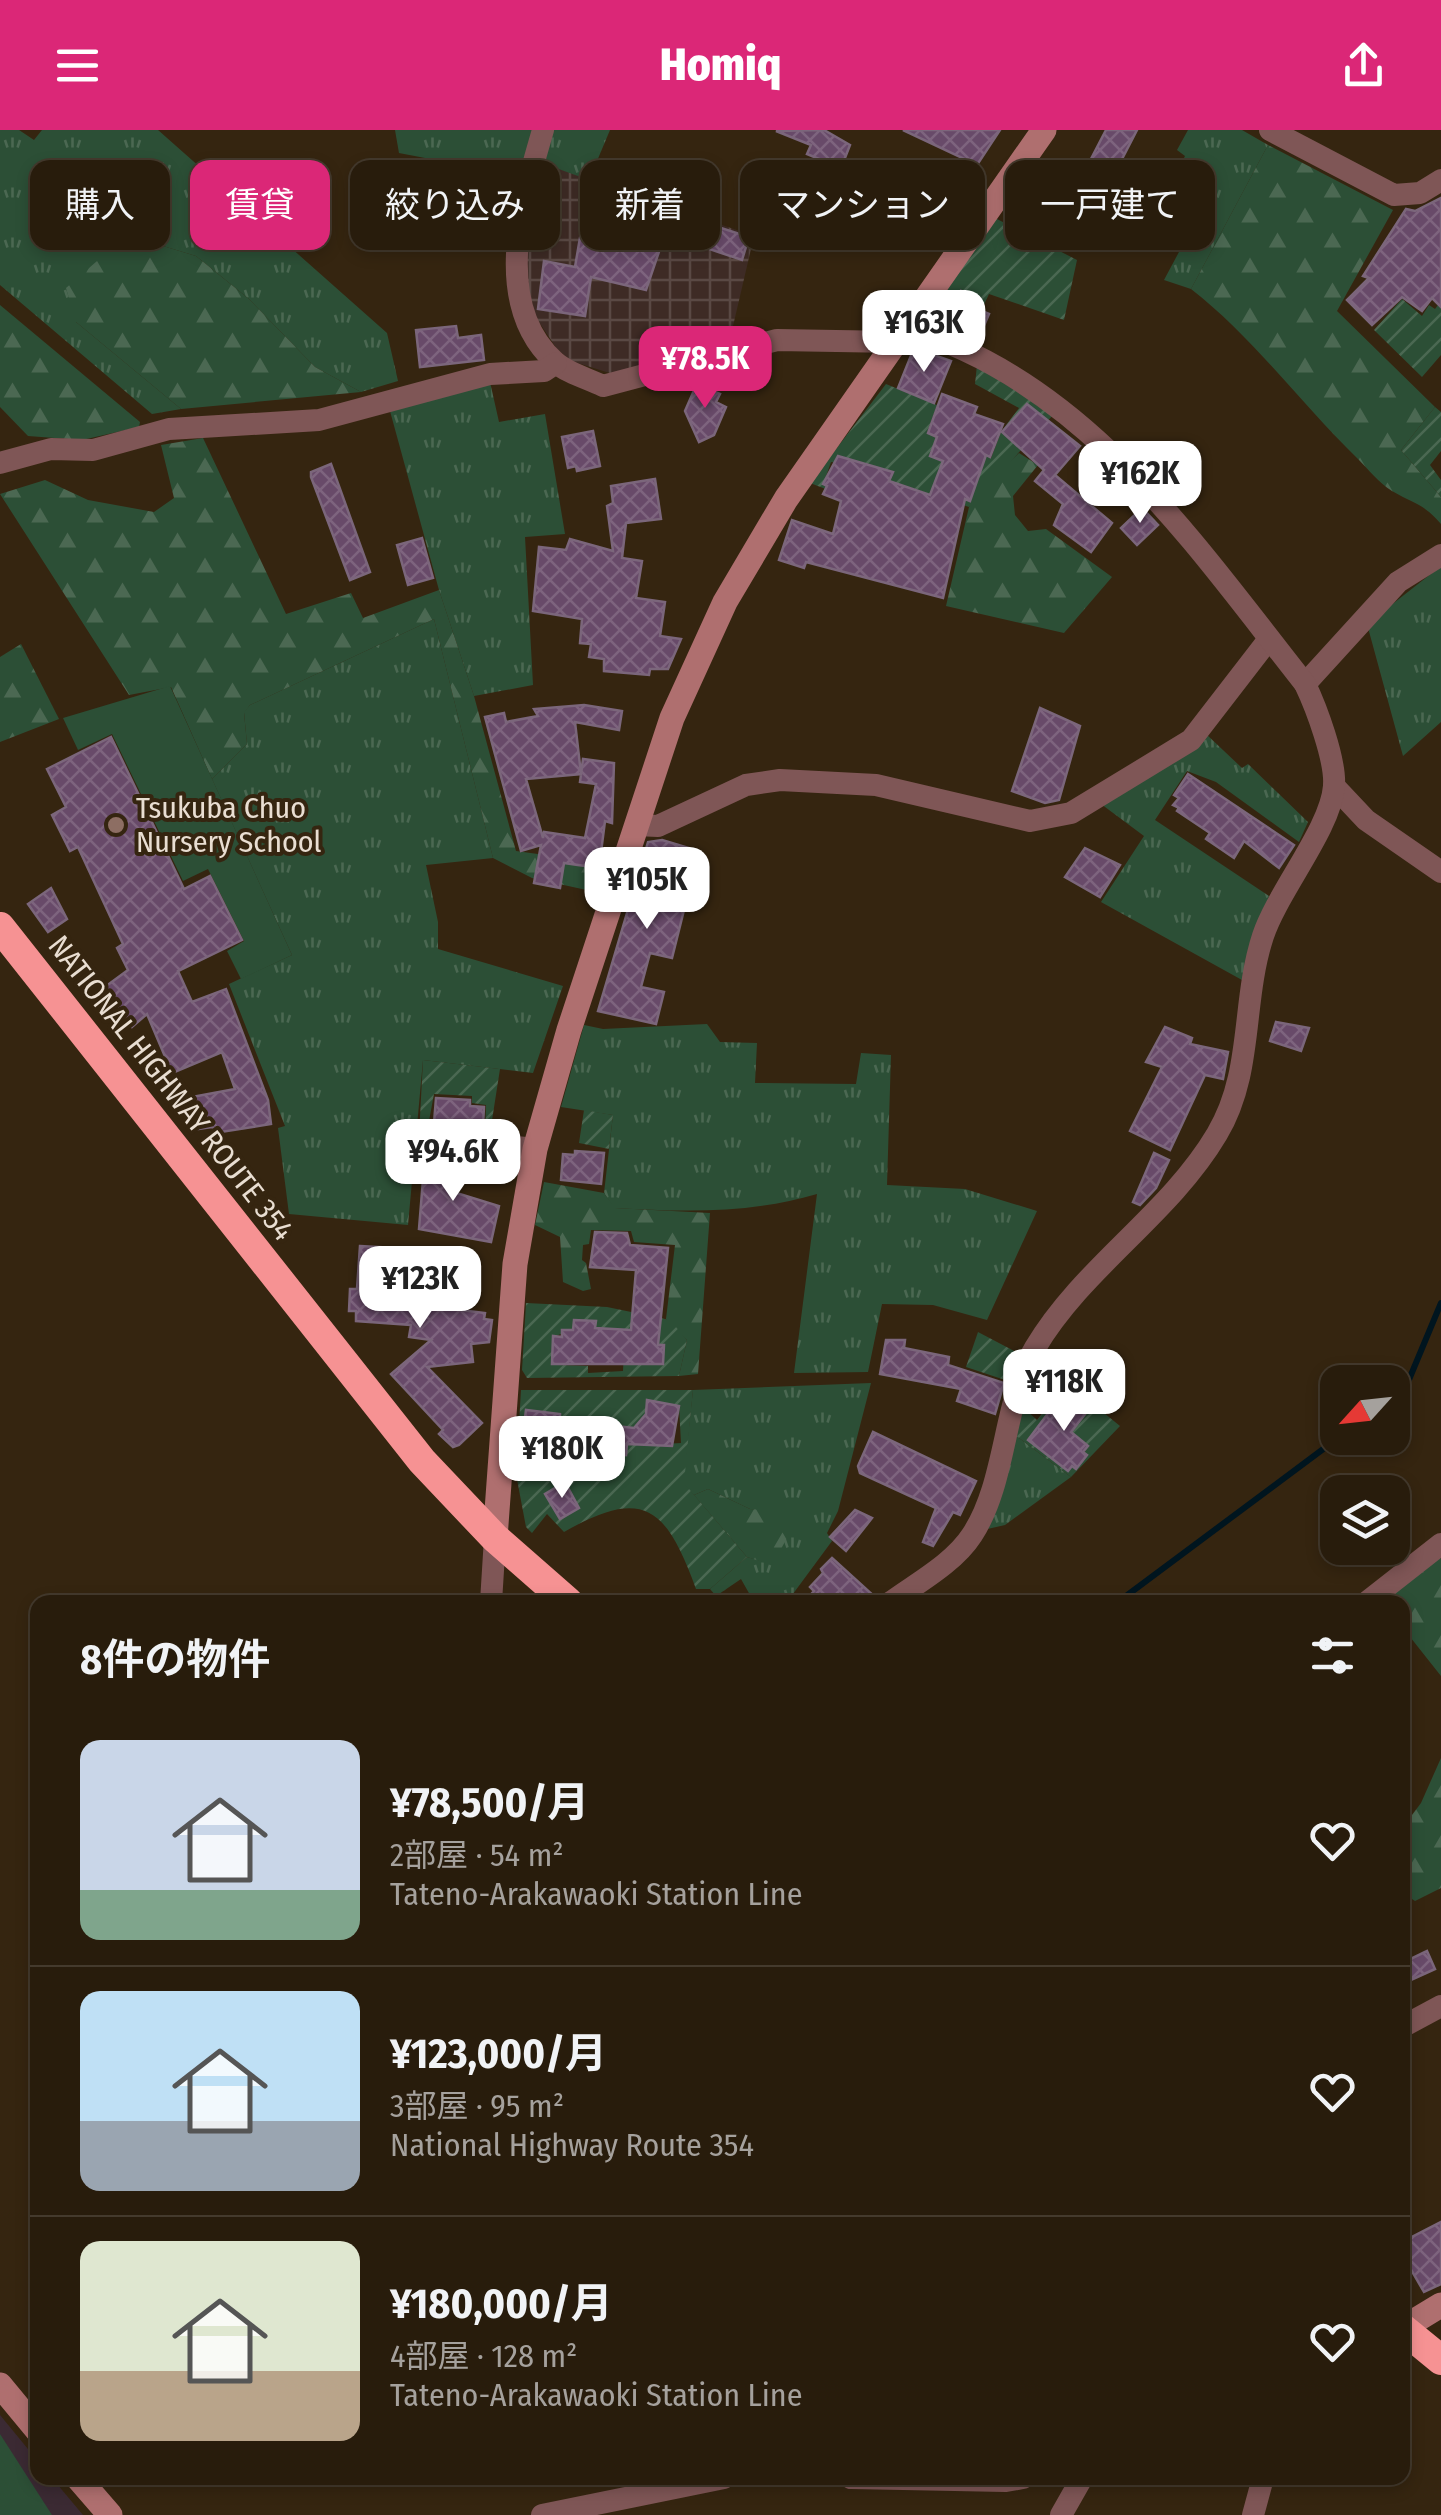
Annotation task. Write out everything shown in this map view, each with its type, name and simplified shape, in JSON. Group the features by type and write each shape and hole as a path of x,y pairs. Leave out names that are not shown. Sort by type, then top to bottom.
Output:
{"highway":[{"name":"NATIONAL HIGHWAY ROUTE 354","path":"0,927 397,1430 495,1538 560,1595"},
{"path":"1410,2334 1441,2360"}],"main road":[{"path":"495,1538 519,1229 535,1149 636,826 694,661 786,498 1044,130"},
{"path":"1410,2324 1441,2304"},
{"path":"0,2386 30,2422"},
{"path":"84,2485 110,2515"}],"street":[{"path":"543,130 514,275 524,321 556,363 603,386 778,340 900,335 984,359 1059,405 1154,501 1270,639 1305,684 1316,706 1334,786 1322,822 1263,936 1254,970 1244,1070 1218,1133 1196,1164 1061,1309 1032,1352 971,1538 900,1595"},
{"path":"1270,130 1394,195 1420,194 1441,180"},
{"path":"0,463 51,449 93,450 169,428 319,420 490,374 544,371 556,363"},
{"path":"1305,684 1398,582 1441,555"},
{"path":"636,826 658,826 746,785 780,780 876,785 1030,821 1072,814 1191,740 1270,639"},
{"path":"1334,786 1382,832 1441,872"},
{"path":"431,1138 535,1149"},
{"path":"491,1595 495,1538"},
{"path":"1376,1595 1441,1544"},
{"path":"1410,2023 1441,2006"},
{"path":"542,2515 605,2508 696,2485"},
{"path":"1060,2515 1078,2485"},
{"path":"1252,2515 1261,2485"}],"shaded area":[{"path":"560,169 580,176 580,250 720,250 720,224 740,231 740,250 751,250 730,339 613,374 571,361 557,349 533,313 524,269 527,250 560,250"},
{"path":"0,2415 30,2451 30,2485 58,2485 83,2515 0,2515"}],"green space":[{"path":"0,130 19,130 34,140 42,130 158,130 192,160 190,250 293,250 387,333 398,381 361,392 315,367 249,299 196,256 170,248 170,160 30,160 30,250 118,250 76,322 181,409 152,414 0,285"},
{"path":"395,130 537,130 525,160 436,160 399,153"},
{"path":"552,130 610,130 597,160 580,160 580,177 560,170 560,160 543,160"},
{"path":"1188,130 1242,130 1268,145 1215,244 1215,160 1183,160 1185,156 1177,150"},
{"path":"1268,145 1393,210 1337,311 1435,407 1401,450 1441,497 1441,524 1378,480 1236,328 1191,289"},
{"path":"995,218 1005,223 1005,250 1057,250 1077,260 1064,320 989,294 982,309 945,290 973,250 985,250 985,232"},
{"path":"170,248 196,256 249,299 315,367 361,392 181,409 76,322 66,288 110,250"},
{"path":"1180,250 1212,250 1191,289 1164,280"},
{"path":"1402,299 1422,316 1429,305 1435,309 1441,301 1441,355 1422,377 1374,330"},
{"path":"0,305 140,422 139,427 82,440 28,436 0,407"},
{"path":"977,365 1054,414 969,507 909,487 904,519 810,483 886,384 937,405 927,433 936,438 929,456 943,461 963,447 991,458 1001,432 1019,408 975,384","holes":["839,456 892,472 889,481 908,488 879,505 823,485 831,462 836,463"]},
{"path":"490,382 499,422 545,414 565,534 525,537 533,685 474,696 439,590 390,411"},
{"path":"1435,407 1441,412 1441,451 1430,465 1441,480 1441,497 1401,450"},
{"path":"203,438 286,614 351,593 363,618 439,590 474,696 516,851 603,863 591,891 532,878 493,858 434,619 250,705 244,713 247,744 212,779 171,687 129,695 0,494 45,480 88,500 154,512 174,498 161,445"},
{"path":"1019,453 1038,465 1013,496 1015,515 1028,531 1046,529 1112,577 1064,633 946,606 969,507 982,487"},
{"path":"1441,566 1441,722 1403,756 1367,624"},
{"path":"434,619 493,858 426,865 438,922 438,949 563,986 533,1073 423,1060 408,1225 289,1214 278,1128 285,1126 229,984 292,955 212,779 247,744 244,712 250,705"},
{"path":"21,644 59,719 0,742 0,657"},
{"path":"170,686 292,955 241,979 227,951 244,941 208,869 183,881 112,734 78,750 63,718"},
{"path":"1205,733 1242,768 1248,764 1308,822 1299,842 1216,782 1187,771 1155,820 1269,896 1242,980 1101,902 1144,836 1101,804"},
{"path":"707,1024 720,1042 757,1043 755,1083 856,1084 861,1053 891,1055 887,1185 965,1189 1037,1211 987,1320 933,1305 882,1304 868,1372 794,1373 817,1194 716,1210 614,1208 604,1193 613,1115 561,1107 584,1025 603,1029"},
{"path":"423,1060 500,1069 490,1133 485,1133 486,1105 472,1103 472,1096 434,1094 426,1137 419,1136"},
{"path":"584,1110 613,1115 609,1149 579,1143"},
{"path":"544,1182 604,1193 615,1208 710,1213 698,1374 679,1376 687,1340 666,1319 675,1245 634,1242 631,1231 591,1230 589,1244 583,1245 582,1260 591,1289 583,1291 563,1282 560,1237 535,1225"},
{"path":"526,1303 607,1307 670,1320 687,1340 679,1376 527,1378 522,1370","holes":["595,1321 595,1328 625,1330 623,1371 588,1373 588,1366 561,1365 553,1337"]},
{"path":"978,1332 1020,1354 1011,1382 966,1367"},
{"path":"1040,1361 1120,1426 1071,1477 1015,1435 1024,1408 1037,1420 1061,1390 1036,1363","holes":["1049,1413 1076,1425 1071,1432 1088,1445 1077,1469 1072,1466 1068,1471 1028,1440"]},
{"path":"871,1383 838,1511 827,1533 832,1541 792,1595 750,1595 741,1579 717,1595 710,1589 747,1557 772,1564 777,1514 750,1509 708,1489 694,1495 683,1483 693,1390"},
{"path":"521,1390 693,1390 684,1483 747,1557 710,1589 696,1589 674,1539 648,1512 633,1508 614,1510 564,1532 547,1514 532,1533 526,1527 516,1474","holes":["647,1400 679,1406 681,1443 647,1445","543,1413 584,1422 581,1457 553,1455 552,1462 538,1460"]},
{"path":"1015,1435 1071,1477 1005,1525 983,1530"},
{"path":"708,1489 750,1509 801,1513 772,1565 747,1557 694,1495"},
{"path":"1441,1559 1441,1676 1410,1637 1410,1595 1391,1595"},
{"path":"1441,1758 1441,1888 1415,1901 1410,1898 1410,1818"},
{"path":"0,2434 52,2515 0,2515"}],"building":[{"path":"824,130 850,145 844,160 822,160 807,154 811,145 776,131"},
{"path":"903,130 1000,130 980,160 966,160"},
{"path":"1106,130 1137,130 1122,160 1090,160"},
{"path":"1441,198 1441,307 1432,298 1422,311 1402,297 1372,325 1347,300 1369,278 1363,276 1406,209 1415,211"},
{"path":"720,228 740,234 740,250 745,250 742,260 712,250 720,250"},
{"path":"580,238 580,250 660,250 646,290 591,277 585,316 538,309 544,261 575,267"},
{"path":"961,291 976,298 973,307 989,314 978,340 946,327"},
{"path":"456,326 458,338 481,335 484,360 420,367 416,330"},
{"path":"914,348 951,361 934,403 898,388"},
{"path":"699,379 715,386 713,391 720,394 716,402 726,407 714,435 699,442 685,411"},
{"path":"942,394 977,407 974,414 1003,424 990,457 986,455 970,501 965,499 943,598 806,562 804,568 779,560 792,520 833,534 841,501 823,494 827,486 823,484 838,456 893,472 889,481 930,495 943,461 930,456 937,437 928,433"},
{"path":"1027,404 1080,446 1055,475 1112,523 1091,552 1054,525 1063,504 1035,481 1044,470 1002,432"},
{"path":"593,431 600,466 577,471 576,466 568,468 562,437"},
{"path":"331,464 370,572 350,580 311,477 311,472"},
{"path":"655,479 661,519 626,523 622,558 642,561 636,598 665,602 660,636 681,639 668,669 650,669 649,675 604,671 604,659 589,657 591,644 580,643 582,619 533,611 539,547 566,550 570,539 613,551 607,506 613,503 611,486"},
{"path":"1142,508 1158,525 1137,545 1121,528"},
{"path":"422,538 433,578 408,585 397,545"},
{"path":"584,705 622,711 619,730 575,722 581,774 526,779 543,838 544,832 585,838 596,784 580,782 583,759 614,763 612,823 605,821 599,868 564,863 560,888 534,883 541,845 521,851 485,717 504,713 506,722 538,716 534,709"},
{"path":"1040,708 1080,726 1059,800 1045,803 1012,791"},
{"path":"111,737 184,889 210,876 242,940 178,971 192,1002 226,989 268,1100 271,1124 221,1132 212,1127 198,1129 192,1097 235,1089 222,1052 172,1073 147,1014 132,1027 120,1011 110,1018 94,995 128,970 117,948 123,944 78,847 70,851 52,815 66,807 47,769"},
{"path":"1188,774 1294,845 1279,868 1244,841 1234,858 1206,839 1210,833 1177,811 1179,808 1173,805 1179,798 1174,795"},
{"path":"662,840 689,848 679,883 690,886 672,958 650,953 641,987 664,992 656,1024 598,1011 648,842"},
{"path":"1085,848 1120,865 1100,897 1065,877"},
{"path":"51,888 67,919 48,932 28,904"},
{"path":"1276,1022 1309,1028 1301,1051 1270,1041"},
{"path":"1165,1027 1192,1038 1190,1044 1228,1052 1223,1079 1205,1075 1170,1150 1130,1131 1162,1067 1146,1062"},
{"path":"436,1098 470,1100 470,1106 484,1107 483,1126 434,1123"},
{"path":"575,1151 604,1153 601,1184 561,1180 563,1154 575,1155"},
{"path":"1154,1153 1169,1160 1156,1188 1140,1205 1133,1202"},
{"path":"425,1155 454,1156 450,1191 499,1206 491,1242 419,1229"},
{"path":"595,1232 627,1233 630,1245 668,1248 658,1345 664,1345 663,1364 552,1364 553,1336 562,1337 562,1330 573,1330 574,1320 596,1321 595,1328 631,1330 636,1270 590,1267"},
{"path":"360,1246 431,1250 421,1305 485,1313 484,1319 492,1320 489,1342 471,1344 473,1362 427,1367 482,1423 459,1445 453,1447 439,1434 443,1430 391,1374 431,1340 409,1337 411,1325 356,1321 356,1311 349,1311 350,1289 357,1289"},
{"path":"886,1340 905,1340 904,1348 949,1357 948,1365 1004,1383 995,1414 957,1401 961,1389 880,1374"},
{"path":"1084,1389 1097,1399 1071,1432 1088,1446 1083,1452 1087,1455 1076,1469 1072,1466 1068,1471 1028,1440 1049,1412 1059,1420"},
{"path":"647,1400 679,1406 672,1446 627,1444 626,1455 581,1449 581,1457 549,1455 555,1466 519,1461 526,1410 560,1414 560,1420 634,1428 646,1414"},
{"path":"873,1432 976,1481 960,1515 953,1512 933,1546 923,1542 936,1508 860,1473 858,1466"},
{"path":"565,1482 579,1508 560,1519 545,1494"},
{"path":"855,1510 872,1518 846,1551 830,1537"},
{"path":"832,1558 873,1595 810,1595 814,1591 810,1587 823,1573 821,1569"},
{"path":"1427,1951 1435,1969 1410,1980 1410,1959"},
{"path":"1441,2222 1441,2284 1424,2292 1410,2268 1410,2238"}],"waterway":[{"path":"1410,1377 1441,1303"},
{"path":"1127,1595 1320,1451"}],"place":[{"name":"Tsukuba Chuo Nursery School","path":"116,825"}]}
